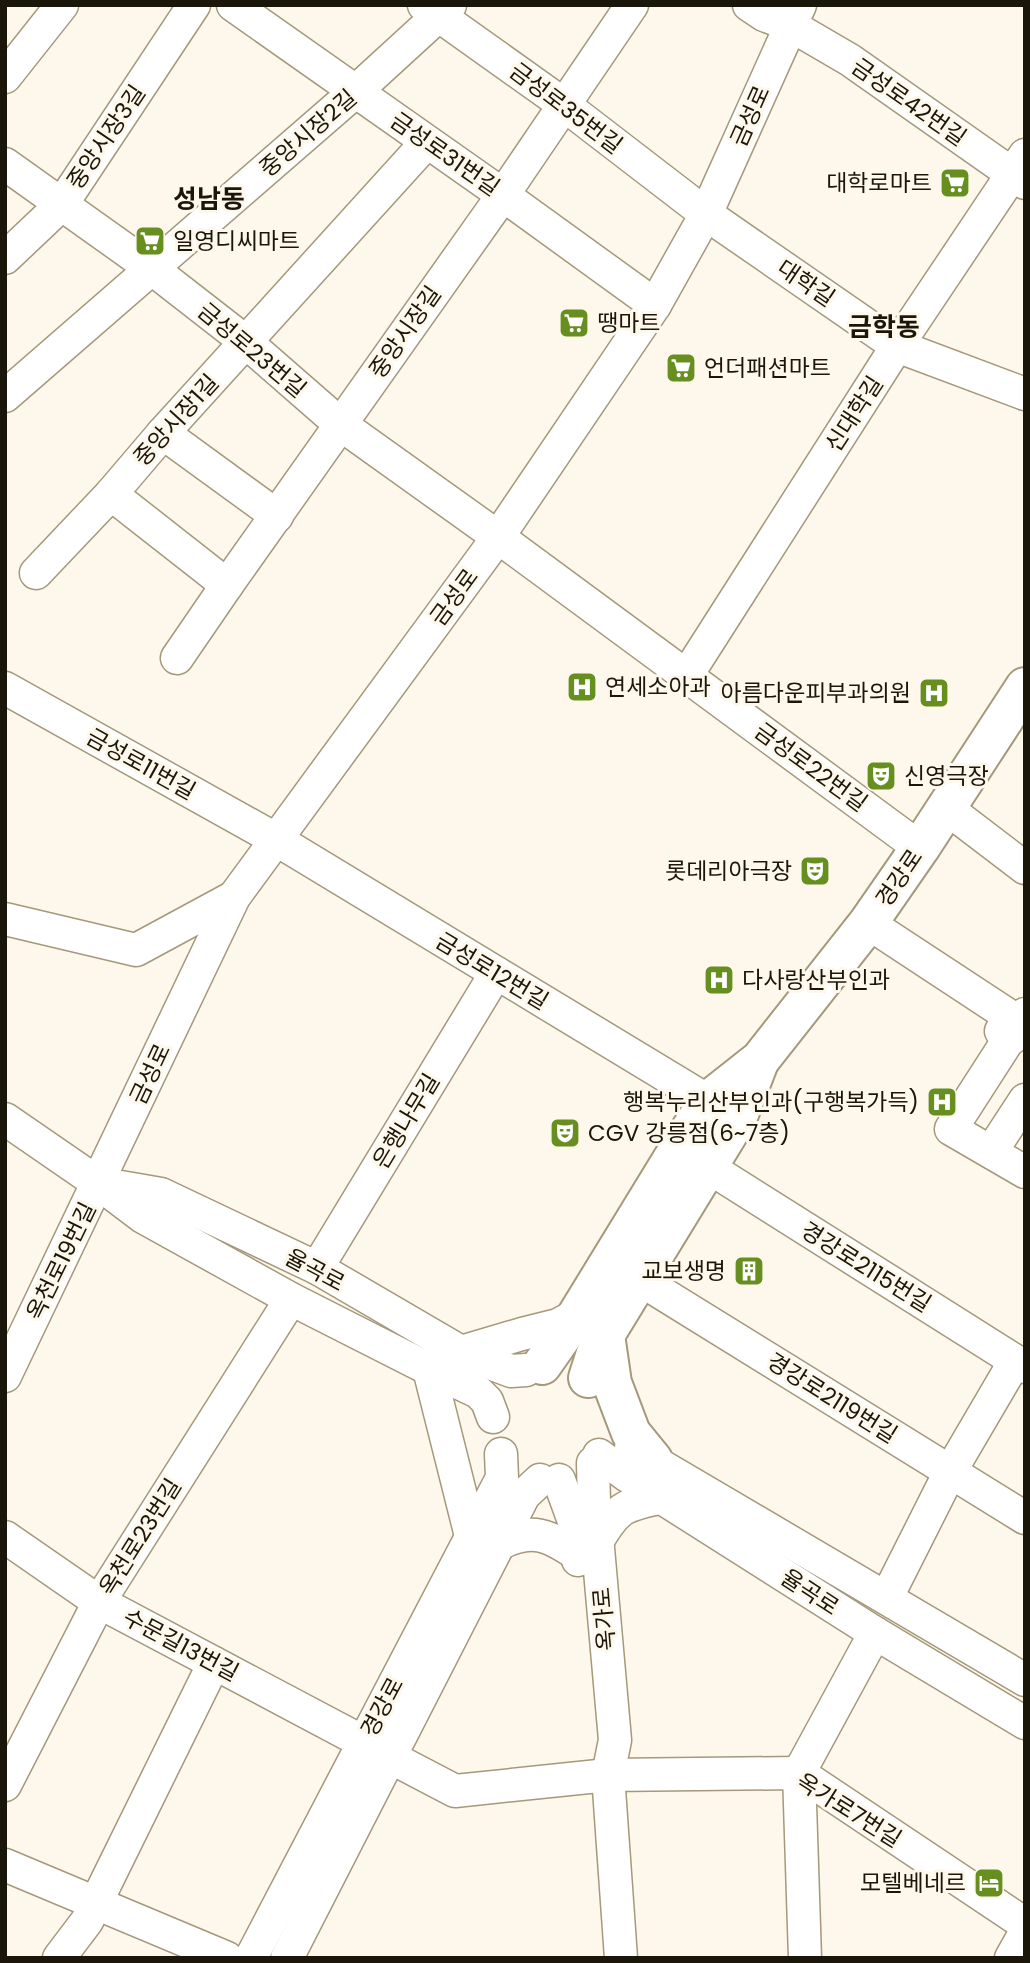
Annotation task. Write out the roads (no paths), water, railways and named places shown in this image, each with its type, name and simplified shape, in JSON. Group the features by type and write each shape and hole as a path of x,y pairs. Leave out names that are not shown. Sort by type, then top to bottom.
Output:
{"main road":[{"name":"경강로","path":"588,1378 595,1356 591,1325 708,1101 760,1060 868,923 1025,687"},
{"name":"경강로","path":"534,1368 591,1325 639,1279 737,1119 760,1060"},
{"path":"591,1325 631,1433 653,1460"}],"street":[{"path":"5,76 62,5"},
{"name":"중앙시장3길","path":"5,258 62,204 194,5"},
{"name":"금성로31번길","path":"233,5 655,305"},
{"name":"중앙시장길","path":"177,659 227,584 503,195 632,5"},
{"name":"금성로42번길","path":"749,5 764,15 795,15 850,60 1020,171"},
{"name":"중앙시장2길","path":"7,392 356,91 438,9"},
{"name":"금성로35번길","path":"438,9 706,215"},
{"name":"금성로","path":"98,1183 234,897 498,537 655,305 706,215 795,15"},
{"name":"중앙시장1길","path":"36,573 111,494 427,142"},
{"name":"금성로23번길","path":"5,164 150,268 246,342 340,424 498,537"},
{"name":"신대학길","path":"687,675 897,346 1020,171"},
{"name":"대학길","path":"706,215 897,346 1025,394"},
{"path":"163,433 277,516"},
{"path":"111,494 227,584"},
{"name":"금성로22번길","path":"498,537 920,848"},
{"name":"금성로11번길","path":"5,688 276,840"},
{"path":"945,807 1025,868"},
{"name":"금성로12번길","path":"276,840 708,1101"},
{"path":"5,919 135,950 234,897"},
{"path":"868,923 1011,1017 1001,1031 1020,1032"},
{"name":"은행나무길","path":"317,1269 496,974"},
{"path":"1020,1032 951,1129 1025,1172"},
{"path":"991,1152 1025,1100"},
{"name":"율곡로","path":"5,1119 143,1217 291,1299 478,1392 487,1401 493,1417"},
{"name":"경강로2115번길","path":"708,1167 1020,1364"},
{"name":"율곡로","path":"98,1183 161,1194 317,1269 461,1352 511,1371 534,1368"},
{"name":"옥천로19번길","path":"5,1376 98,1183"},
{"name":"경강로2119번길","path":"639,1279 1025,1518"},
{"name":"옥천로23번길","path":"5,1785 99,1602 291,1299"},
{"path":"461,1352 558,1325 591,1325"},
{"path":"887,1597 950,1472 1020,1364"},
{"path":"558,1365 574,1369 588,1378 600,1392 607,1409 600,1449 578,1474 550,1480 525,1475 512,1466 501,1454 493,1430 496,1402 503,1389 513,1378 534,1368 558,1365"},
{"path":"429,1369 485,1540 517,1534 542,1535 562,1544 588,1548 622,1508 663,1497"},
{"path":"600,1449 621,1443 653,1460 1025,1680"},
{"name":"율곡로","path":"600,1449 663,1497 875,1633 1025,1723"},
{"name":"옥가로","path":"600,1449 588,1548 615,1741 608,1775 621,1958"},
{"name":"경강로","path":"251,1958 377,1749 485,1540 502,1478 501,1454"},
{"name":"경강로","path":"485,1540 524,1494 550,1480"},
{"name":"옥가로","path":"550,1480 588,1548"},
{"name":"수문길13번길","path":"5,1537 99,1602 455,1791 608,1775"},
{"path":"804,1958 799,1773 875,1633"},
{"path":"59,1958 91,1912 215,1663"},
{"name":"경강로","path":"287,1958 377,1749"},
{"name":"옥가로7번길","path":"608,1775 799,1773 1025,1924"},
{"path":"5,1865 91,1912 227,1958"},
{"path":"82,1958 91,1912"},
{"path":"1011,1958 1025,1933"}],"place":[{"name":"대학로마트","path":"955,183"},
{"name":"일영디씨마트","path":"150,241"},
{"name":"땡마트","path":"574,323"},
{"name":"언더패션마트","path":"681,368"},
{"name":"연세소아과","path":"582,687"},
{"name":"아름다운피부과의원","path":"934,693"},
{"name":"신영극장","path":"881,776"},
{"name":"롯데리아극장","path":"815,871"},
{"name":"다사랑산부인과","path":"719,980"},
{"name":"행복누리산부인과(구행복가득)","path":"942,1102"},
{"name":"CGV 강릉점(6~7층)","path":"565,1133"},
{"name":"교보생명","path":"749,1271"},
{"name":"모텔베네르","path":"989,1883"}],"district":[{"name":"성남동","path":"209,199"},
{"name":"금학동","path":"884,327"}]}
